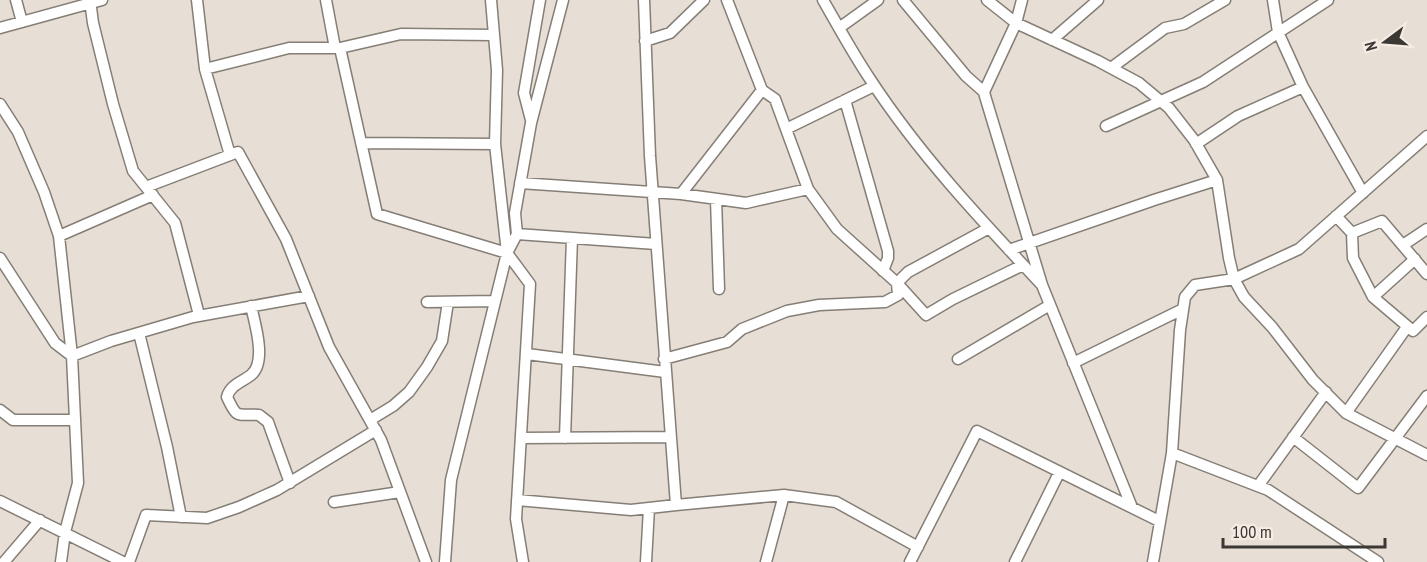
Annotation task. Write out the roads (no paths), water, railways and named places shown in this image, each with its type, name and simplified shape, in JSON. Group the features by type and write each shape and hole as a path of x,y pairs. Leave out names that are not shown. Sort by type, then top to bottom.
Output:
{"street":[{"path":"16,0 22,22"},
{"path":"0,28 102,0"},
{"path":"197,0 205,69 230,155"},
{"path":"326,0 377,214 507,253"},
{"path":"491,0 497,70 495,144 507,253 530,284 516,519 523,562"},
{"path":"531,123 524,93 540,0"},
{"path":"445,562 451,480 507,253 517,234 515,213 531,123 563,0"},
{"path":"644,0 652,193 676,505"},
{"path":"645,41 670,33 704,0"},
{"path":"727,0 762,90 775,99 808,189 837,229 897,283 926,315 953,299 1023,266"},
{"path":"823,0 874,86 931,162 1042,285"},
{"path":"839,28 878,0"},
{"path":"903,0 966,76 984,92 1042,285 1131,505"},
{"path":"987,0 1016,23 1139,83 1168,108 1196,144 1217,180 1221,216 1234,279 1244,297 1272,327 1313,380 1346,413 1427,455"},
{"path":"984,92 1016,23 1022,0"},
{"path":"1052,39 1098,0"},
{"path":"1111,68 1165,28 1184,24 1225,0"},
{"path":"1273,0 1278,32 1303,87 1363,193"},
{"path":"1106,126 1203,82 1328,0"},
{"path":"90,2 93,23 120,127 134,171 175,223 199,315"},
{"path":"205,69 289,48 338,48 401,34 494,35"},
{"path":"786,129 874,86"},
{"path":"1196,144 1238,116 1303,87"},
{"path":"681,194 762,90"},
{"path":"846,100 888,251 883,271"},
{"path":"0,104 18,132 44,192 59,236 72,356 78,483 64,532 61,562"},
{"path":"1153,562 1172,453 1180,330 1185,297 1195,285 1234,279 1299,249 1427,135"},
{"path":"361,143 495,144"},
{"path":"59,236 150,191 238,153 286,239 329,347 376,430 426,562"},
{"path":"1009,250 1217,180"},
{"path":"520,183 681,194 746,203 808,189"},
{"path":"716,199 719,289"},
{"path":"1336,216 1352,233 1353,258 1373,297 1413,331 1427,317"},
{"path":"1352,233 1382,221 1427,274"},
{"path":"664,359 727,342 742,329 787,311 819,305 885,302 898,295 897,283 908,272 989,228"},
{"path":"1403,245 1427,229"},
{"path":"517,234 656,244"},
{"path":"565,438 572,238"},
{"path":"0,258 55,343 72,356"},
{"path":"1373,297 1415,259"},
{"path":"72,356 199,315 309,296"},
{"path":"427,302 495,301"},
{"path":"370,420 393,406 409,392 427,367 442,340 448,302"},
{"path":"958,358 1050,304"},
{"path":"251,306 259,349 257,368 232,387 227,397 237,414 259,415 267,422 290,483"},
{"path":"1073,363 1183,309"},
{"path":"1346,413 1407,327"},
{"path":"140,333 181,517"},
{"path":"526,354 666,372"},
{"path":"1258,486 1326,392"},
{"path":"1293,437 1358,488 1427,396"},
{"path":"0,410 14,420 75,420"},
{"path":"129,562 146,515 207,518 239,507 290,483 376,430"},
{"path":"910,562 977,431 1059,473 1131,505 1159,521"},
{"path":"522,438 670,436"},
{"path":"1172,453 1268,490 1378,562"},
{"path":"1015,562 1059,473"},
{"path":"334,502 400,492"},
{"path":"517,500 631,510 784,495 836,502 918,547"},
{"path":"766,562 784,495"},
{"path":"0,501 123,562"},
{"path":"646,562 649,508"},
{"path":"4,562 40,520"}]}
